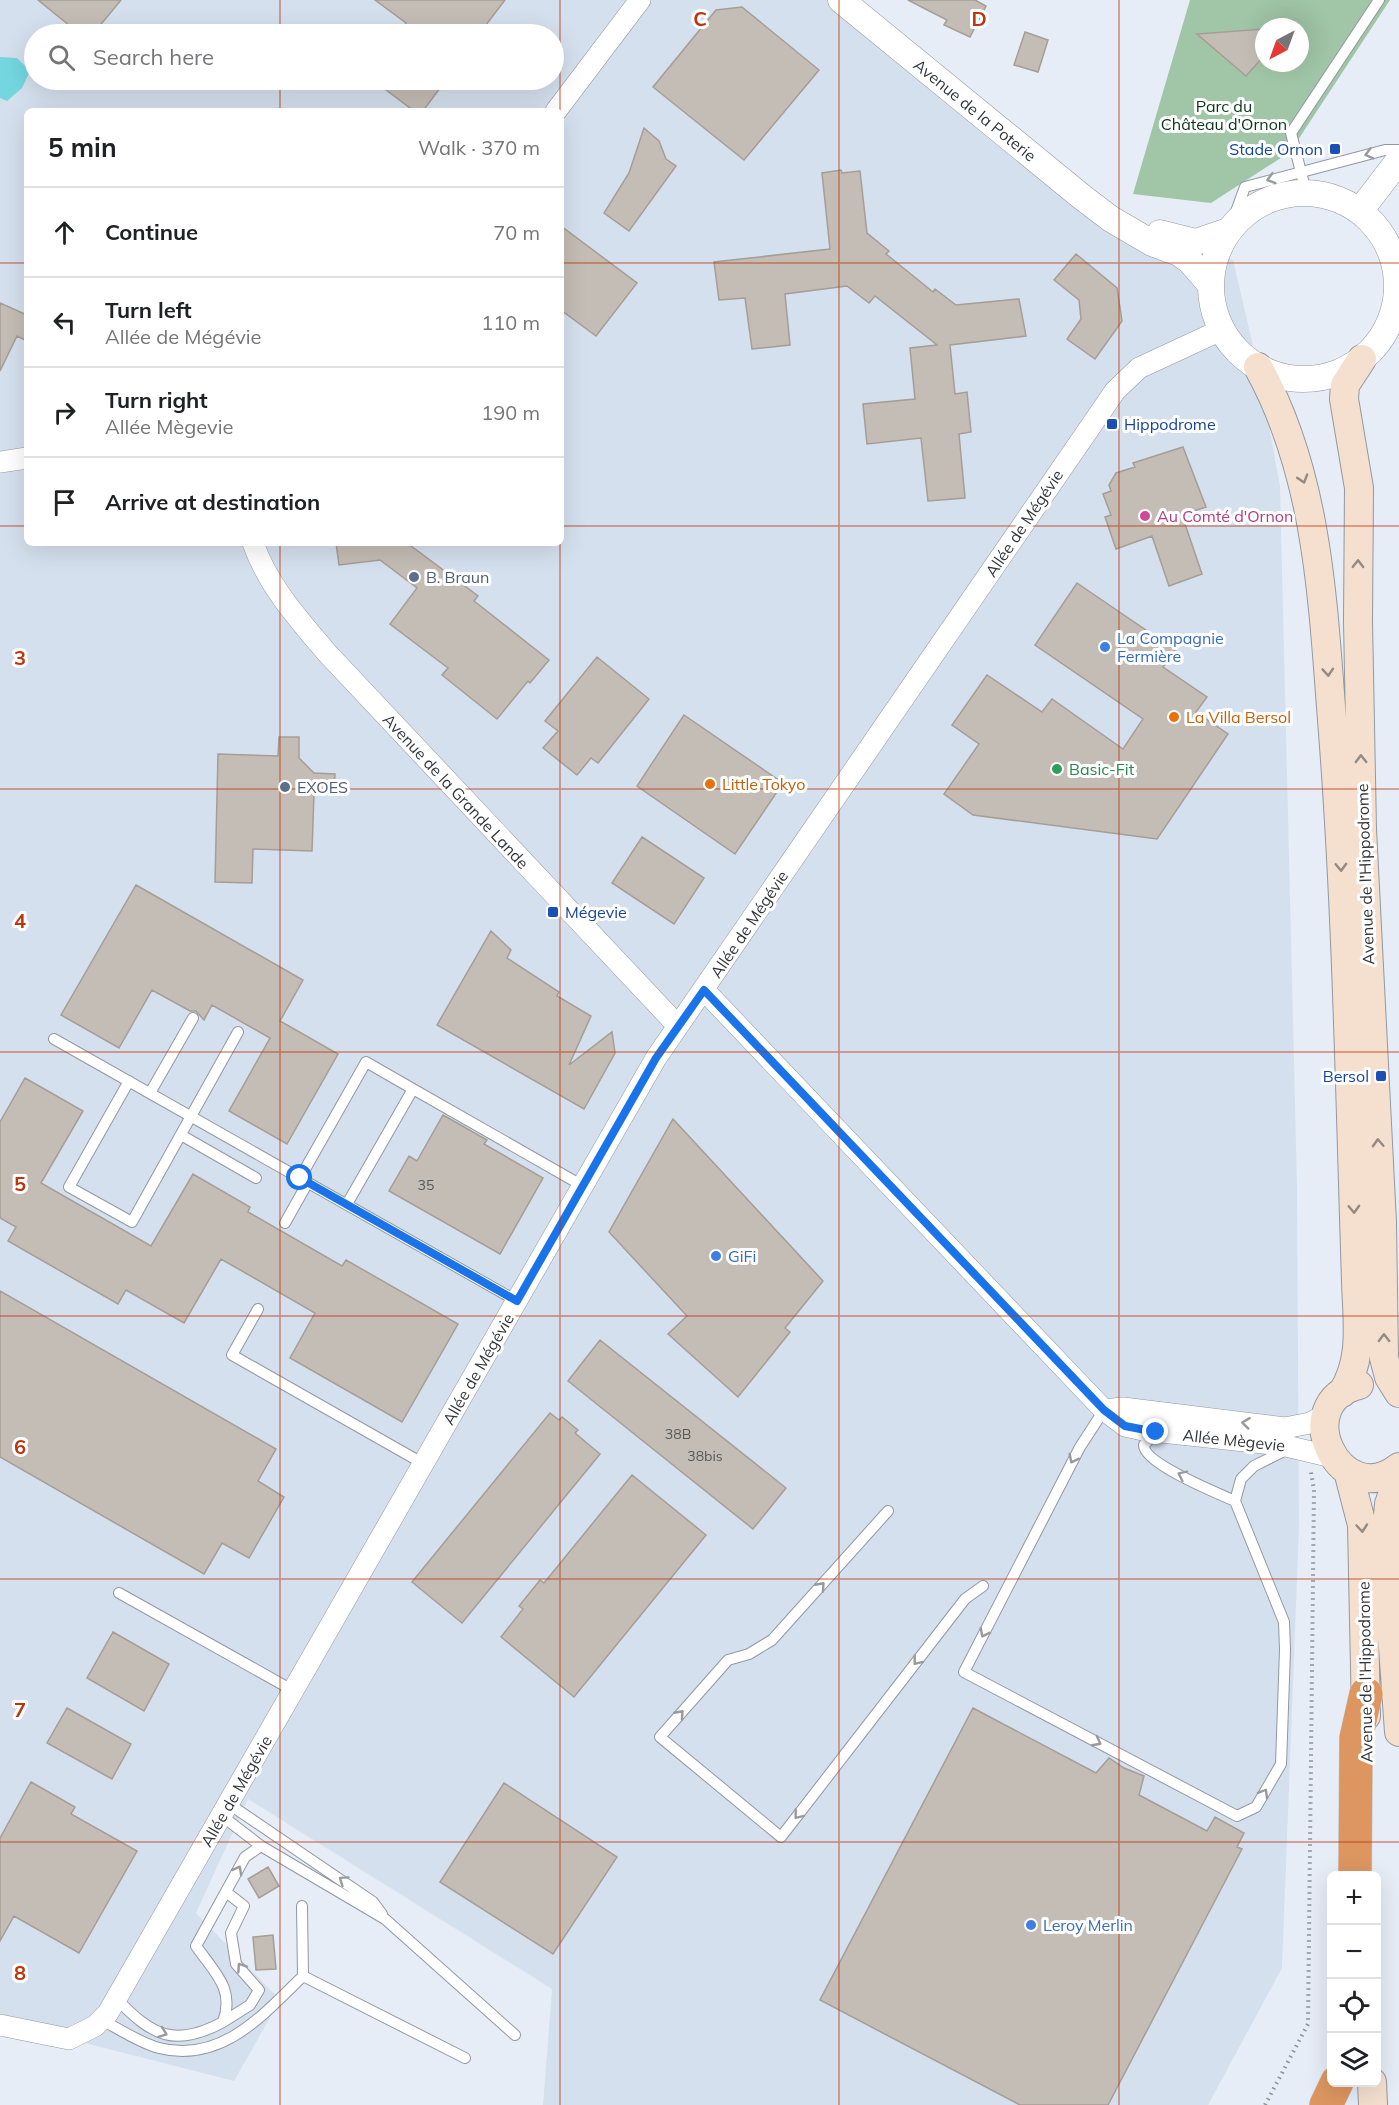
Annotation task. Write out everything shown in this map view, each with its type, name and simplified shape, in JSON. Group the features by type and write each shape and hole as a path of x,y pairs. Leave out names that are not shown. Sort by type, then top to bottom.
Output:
{"highway":[{"path":"1355,1871 1356,1738 1366,1694"},
{"path":"1326,2105 1335,2087"}],"main road":[{"name":"Avenue de l'Hippodrome","path":"1362,359 1345,386 1344,399 1359,488 1358,621 1362,829 1390,1223 1384,1358 1389,1377 1399,1393"},
{"name":"Avenue de l'Hippodrome","path":"1258,367 1275,398 1306,488 1324,614 1340,825 1358,1348 1354,1375 1334,1403 1320,1456 1362,1525 1368,1871"},
{"path":"1334,1403 1356,1386 1371,1384 1399,1393"},
{"path":"1320,1456 1362,1476 1378,1476 1399,1467"},
{"name":"Avenue de l'Hippodrome","path":"1398,1717 1388,1516 1389,1504 1399,1476"},
{"path":"1372,2087 1373,2105"}],"street":[{"path":"558,108 640,0"},
{"name":"Avenue de la Poterie","path":"841,0 1111,219 1152,243 1179,253 1190,261 1210,284"},
{"path":"1360,211 1392,166 1399,160"},
{"path":"1303,182 1360,211 1382,234 1397,264 1398,295 1386,330 1362,359 1338,372 1311,379 1293,379 1258,367 1244,357 1221,330 1213,307 1210,284 1215,256 1229,229 1256,205 1288,193 1303,182"},
{"name":"Avenue de la Poterie","path":"1111,219 1196,242 1229,229"},
{"name":"Allée de Mégévie","path":"0,2025 69,2039 102,2020 117,1999 656,1058 1115,391 1139,368 1197,339 1221,330"},
{"path":"0,462 24,458"},
{"name":"Avenue de la Grande Lande","path":"254,546 259,560 276,589 328,654 678,1026"},
{"name":"Allée Mègevie","path":"704,990 1104,1410 1125,1426 1320,1456"},
{"name":"Allée Mègevie","path":"1104,1410 1124,1408 1285,1428 1310,1423 1334,1403"}],"lane":[{"path":"1379,0 1291,133 1303,182 1385,150 1399,150"},
{"path":"150,1093 193,1018"},
{"path":"129,1081 69,1187 132,1222 238,1032"},
{"path":"54,1039 517,1301"},
{"path":"285,1224 304,1180 366,1062 584,1186"},
{"path":"347,1204 413,1089"},
{"path":"181,1135 256,1178"},
{"path":"258,1310 232,1355 424,1464"},
{"path":"1104,1410 1080,1447 964,1672 1237,1816 1256,1807 1281,1764 1285,1650 1284,1623 1235,1501 1241,1479 1254,1466 1320,1456"},
{"path":"1156,1432 1144,1445 1146,1455 1159,1464 1235,1501"},
{"path":"888,1511 772,1640 749,1654 728,1660 660,1737 781,1838 965,1599 983,1586"},
{"path":"119,1593 294,1691"},
{"path":"225,1810 261,1846 385,1919 515,2035"},
{"path":"225,1810 373,1902 385,1919"},
{"path":"223,2022 229,2006 225,1988 196,1946 245,1857 261,1846"},
{"path":"117,1999 138,2021 168,2036 200,2035 250,2005 259,1990 236,1964 231,1933 244,1906 226,1893"},
{"path":"102,2020 159,2048 200,2052 250,2028 303,1976 302,1906"},
{"path":"303,1976 465,2058"}],"path":[{"path":"1265,2105 1308,2024 1314,1490 1320,1456"}],"shaded area":[{"path":"0,0 841,0 1111,219 1233,260 1258,367 1280,486 1297,1185 1299,1527 1282,1968 1208,2105 543,2105 552,1989 248,1799 196,1913 280,2000 234,2081 69,2039 0,2025"}],"green space":[{"name":"Parc du Château d'Ornon","path":"1190,0 1390,0 1290,152 1211,203 1133,194"}],"water":[{"path":"0,57 17,58 24,65 24,84 7,101 0,98"}],"building":[{"path":"38,0 121,0 101,24 68,24"},
{"path":"375,0 505,0 487,24 406,23"},
{"path":"908,0 975,0 986,6 970,37 944,25 947,20"},
{"path":"742,7 819,70 744,160 653,87 716,10"},
{"path":"1255,30 1255,66 1246,76 1197,34"},
{"path":"1025,32 1048,40 1038,72 1014,65"},
{"path":"386,90 439,90 425,108 410,108"},
{"path":"644,128 659,141 666,159 676,166 629,231 604,213 629,173"},
{"path":"841,170 842,173 860,171 867,233 889,251 886,254 933,292 935,289 956,305 1019,299 1026,336 950,345 955,394 967,392 971,432 959,434 965,498 928,501 921,438 867,444 863,404 915,399 910,348 937,345 875,296 869,303 847,286 785,294 790,345 752,349 745,298 719,300 714,262 830,249 822,173"},
{"path":"564,228 637,283 596,336 564,312"},
{"path":"1076,254 1117,288 1122,321 1095,359 1067,339 1081,319 1079,300 1054,280"},
{"path":"0,303 24,314 24,340 17,336 0,371"},
{"name":"Au Comté d'Ornon","path":"1183,447 1206,507 1182,515 1202,574 1169,586 1152,536 1116,549 1105,517 1111,515 1103,494 1111,491 1109,485 1116,473 1135,467 1133,463"},
{"path":"336,546 411,546 478,596 474,601 549,660 530,683 528,681 497,719 442,675 448,668 390,624 417,588 380,560 339,565"},
{"path":"1077,583 1175,650 1163,667 1207,697 1196,712 1228,734 1157,839 973,815 944,794 979,744 952,725 987,675 1042,712 1052,699 1123,749 1143,719 1035,645"},
{"path":"597,657 649,699 598,763 591,758 577,775 543,748 558,731 545,721"},
{"name":"Little Tokyo","path":"684,715 783,783 735,854 637,786"},
{"path":"279,737 299,737 299,758 314,773 335,774 334,793 314,793 312,851 253,849 252,883 215,882 218,754 278,756"},
{"path":"642,837 704,878 674,924 612,883"},
{"path":"136,885 303,980 280,1021 338,1054 287,1144 229,1111 270,1038 212,1005 204,1020 196,1011 190,1011 152,990 119,1048 61,1015"},
{"path":"491,931 511,950 507,958 559,992 557,996 591,1016 569,1065 612,1032 615,1053 584,1109 437,1025"},
{"path":"25,1078 83,1111 41,1183 151,1246 193,1174 250,1207 248,1212 342,1266 346,1260 458,1324 402,1422 290,1358 315,1313 221,1259 184,1323 126,1290 118,1304 8,1241 16,1227 0,1218 0,1122"},
{"path":"443,1115 487,1140 484,1144 543,1178 500,1254 389,1191 409,1156 417,1161"},
{"name":"GiFi","path":"673,1119 823,1281 785,1328 790,1332 738,1397 668,1334 687,1316 609,1232"},
{"path":"0,1291 276,1449 258,1481 284,1497 249,1558 222,1543 204,1574 0,1457"},
{"path":"600,1340 786,1488 753,1529 568,1381"},
{"path":"550,1413 559,1420 562,1417 578,1430 575,1433 600,1454 462,1623 412,1582"},
{"path":"632,1475 706,1535 574,1697 501,1637 523,1609 519,1606 540,1580 544,1583"},
{"path":"113,1632 169,1664 144,1711 87,1678"},
{"path":"67,1708 131,1744 112,1779 47,1743"},
{"name":"Leroy Merlin","path":"973,1708 1096,1773 1109,1758 1124,1768 1144,1776 1139,1795 1207,1831 1215,1817 1244,1833 1237,1847 1242,1849 1108,2105 1020,2105 820,2000"},
{"path":"31,1782 75,1807 71,1814 137,1851 79,1953 14,1916 0,1941 0,1838"},
{"path":"504,1783 617,1857 553,1954 440,1882"},
{"path":"268,1867 279,1886 259,1898 248,1879"},
{"path":"273,1935 276,1969 256,1970 253,1937"}],"place":[{"name":"Stade Ornon","path":"1335,149"},
{"name":"Hippodrome","path":"1112,424"},
{"name":"Au Comté d'Ornon","path":"1145,516"},
{"name":"B. Braun","path":"414,577"},
{"name":"La Compagnie Fermière","path":"1105,647"},
{"name":"La Villa Bersol","path":"1174,717"},
{"name":"Basic-Fit","path":"1057,769"},
{"name":"Little Tokyo","path":"710,784"},
{"name":"EXOES","path":"285,787"},
{"name":"Mégevie","path":"553,912"},
{"name":"Bersol","path":"1381,1076"},
{"name":"GiFi","path":"716,1256"},
{"name":"Leroy Merlin","path":"1031,1925"}],"route":[{"path":"300,1178 517,1301 656,1058 704,990 1104,1410 1125,1426 1156,1432"}]}
